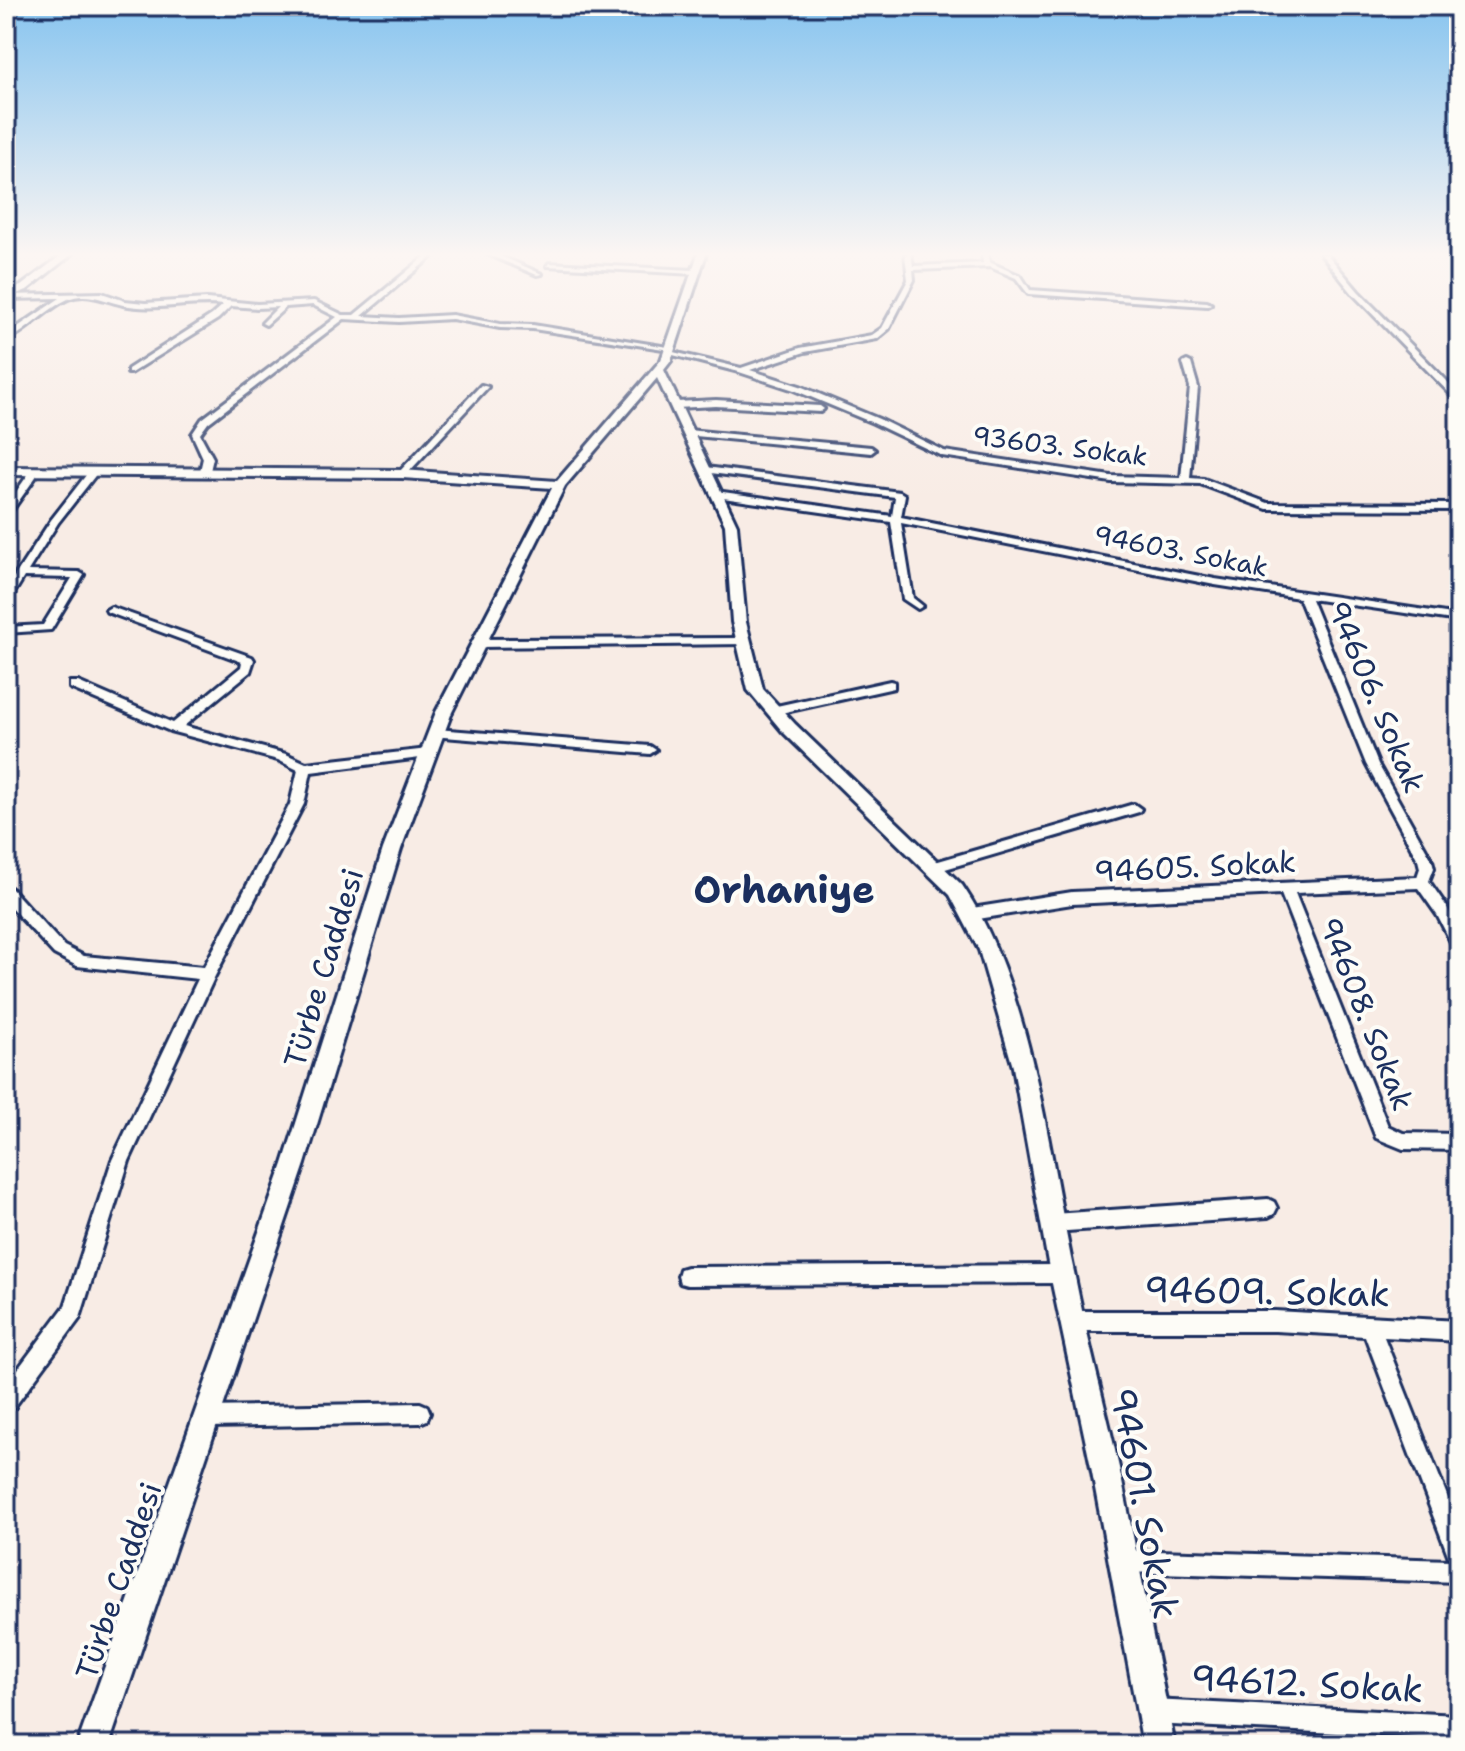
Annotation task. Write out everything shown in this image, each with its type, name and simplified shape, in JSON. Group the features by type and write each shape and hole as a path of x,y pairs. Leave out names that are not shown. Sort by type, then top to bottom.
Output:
{"street":[{"path":"131,371 186,336"},
{"path":"205,471 208,458 196,434 205,421 317,336"},
{"name":"93603. Sokak","path":"576,336 666,357 741,370 858,413 942,453 1111,479 1212,483 1267,506 1459,507"},
{"name":"Türbe Caddesi","path":"93,1745 326,1068 392,849 436,733 560,485 666,357 673,336"},
{"path":"741,370 803,350 876,336"},
{"path":"1400,336 1459,400"},
{"name":"94601. Sokak","path":"666,357 676,405 731,525 743,642 756,690 772,711 935,867 972,914 989,950 1020,1055 1159,1745"},
{"path":"1185,480 1194,387 1187,363"},
{"path":"402,474 484,387"},
{"path":"676,405 716,403 820,409"},
{"path":"688,433 871,450"},
{"path":"706,470 897,493 901,497 896,519 906,595 918,606"},
{"path":"6,471 402,474 560,485"},
{"path":"6,513 35,471"},
{"path":"6,598 54,522 93,472"},
{"name":"94603. Sokak","path":"716,494 896,519 1003,537 1200,579 1459,618"},
{"path":"6,630 47,628 79,575 21,574"},
{"name":"94606. Sokak","path":"1304,596 1372,764 1425,860 1427,868 1422,882 1459,944"},
{"path":"111,610 248,660 246,669 174,728"},
{"path":"479,643 743,642"},
{"path":"74,685 174,728 282,757 305,768 428,753"},
{"path":"772,711 890,685"},
{"path":"436,733 650,750"},
{"path":"6,1402 73,1311 121,1160 208,974 297,804 305,768"},
{"path":"935,867 1134,809"},
{"name":"94605. Sokak","path":"972,914 1051,900 1422,882"},
{"name":"94608. Sokak","path":"1286,888 1382,1132 1403,1141 1459,1142"},
{"path":"6,892 59,950 82,962 208,974"},
{"path":"1053,1223 1268,1208"},
{"path":"687,1276 1062,1274"},
{"name":"94609. Sokak","path":"1073,1321 1275,1321 1459,1331"},
{"path":"1371,1327 1459,1554"},
{"path":"207,1417 420,1413"},
{"path":"1124,1561 1459,1571"},
{"name":"94612. Sokak","path":"1152,1712 1459,1727"}],"district":[{"name":"Orhaniye","path":"784,890"}]}
